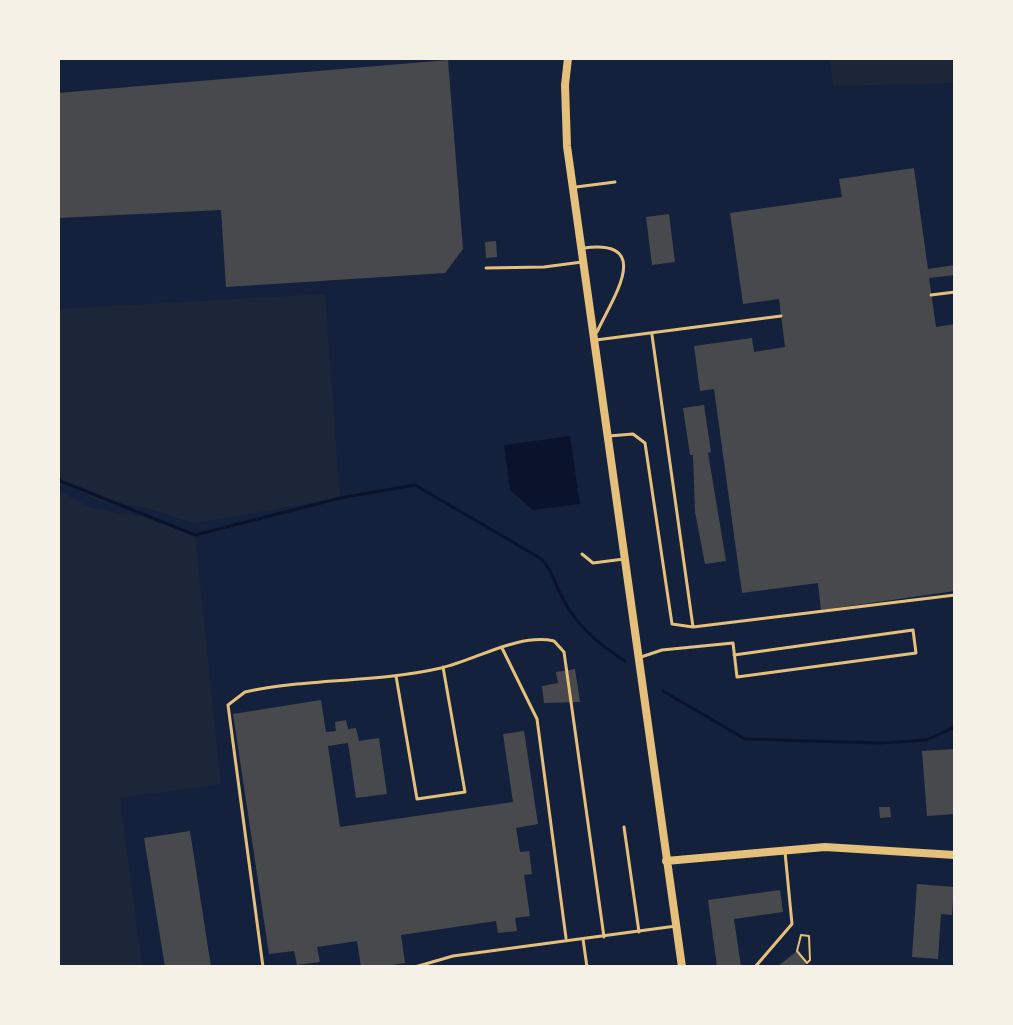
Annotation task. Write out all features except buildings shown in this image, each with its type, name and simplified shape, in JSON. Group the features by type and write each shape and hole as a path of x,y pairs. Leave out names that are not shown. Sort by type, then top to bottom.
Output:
{"street":[{"path":"568,58 565,119 572,188 682,967"},
{"path":"666,861 785,848 825,847 955,855"}],"lane":[{"path":"572,188 615,182"},
{"path":"580,249 601,246 616,250 625,270 593,340 607,342 781,316"},
{"path":"486,268 544,267 582,262"},
{"path":"931,295 955,292"},
{"path":"652,335 693,627"},
{"path":"607,436 633,434 645,443 669,617 681,628 955,595"},
{"path":"582,554 593,563 624,559"},
{"path":"637,658 662,650 733,643 734,655 737,677 916,653 913,630 734,655"},
{"path":"263,967 228,705 245,692 263,688 396,676 443,667 502,648 545,639 554,641 564,652 604,937"},
{"path":"502,648 537,719 566,938"},
{"path":"396,676 417,799 465,792 443,667"},
{"path":"624,827 639,932"},
{"path":"755,967 792,924 785,848"},
{"path":"415,967 453,956 566,938 604,937 676,926"},
{"path":"583,939 587,967"}],"path":[{"path":"801,935 809,936 810,960 807,963 797,951 801,948 801,935"}],"shaded area":[{"path":"830,58 955,58 955,83 833,86"},
{"path":"325,294 340,498 194,523 144,507 99,501 58,480 58,309"},
{"path":"570,436 580,504 533,510 510,490 504,445"},
{"path":"58,490 91,508 142,517 195,535 221,784 120,798 142,967 58,967"}],"waterway":[{"path":"58,480 195,535 340,498 415,485 540,558 581,626 625,661"},
{"path":"663,691 745,739 880,743 926,740 955,727"}]}
